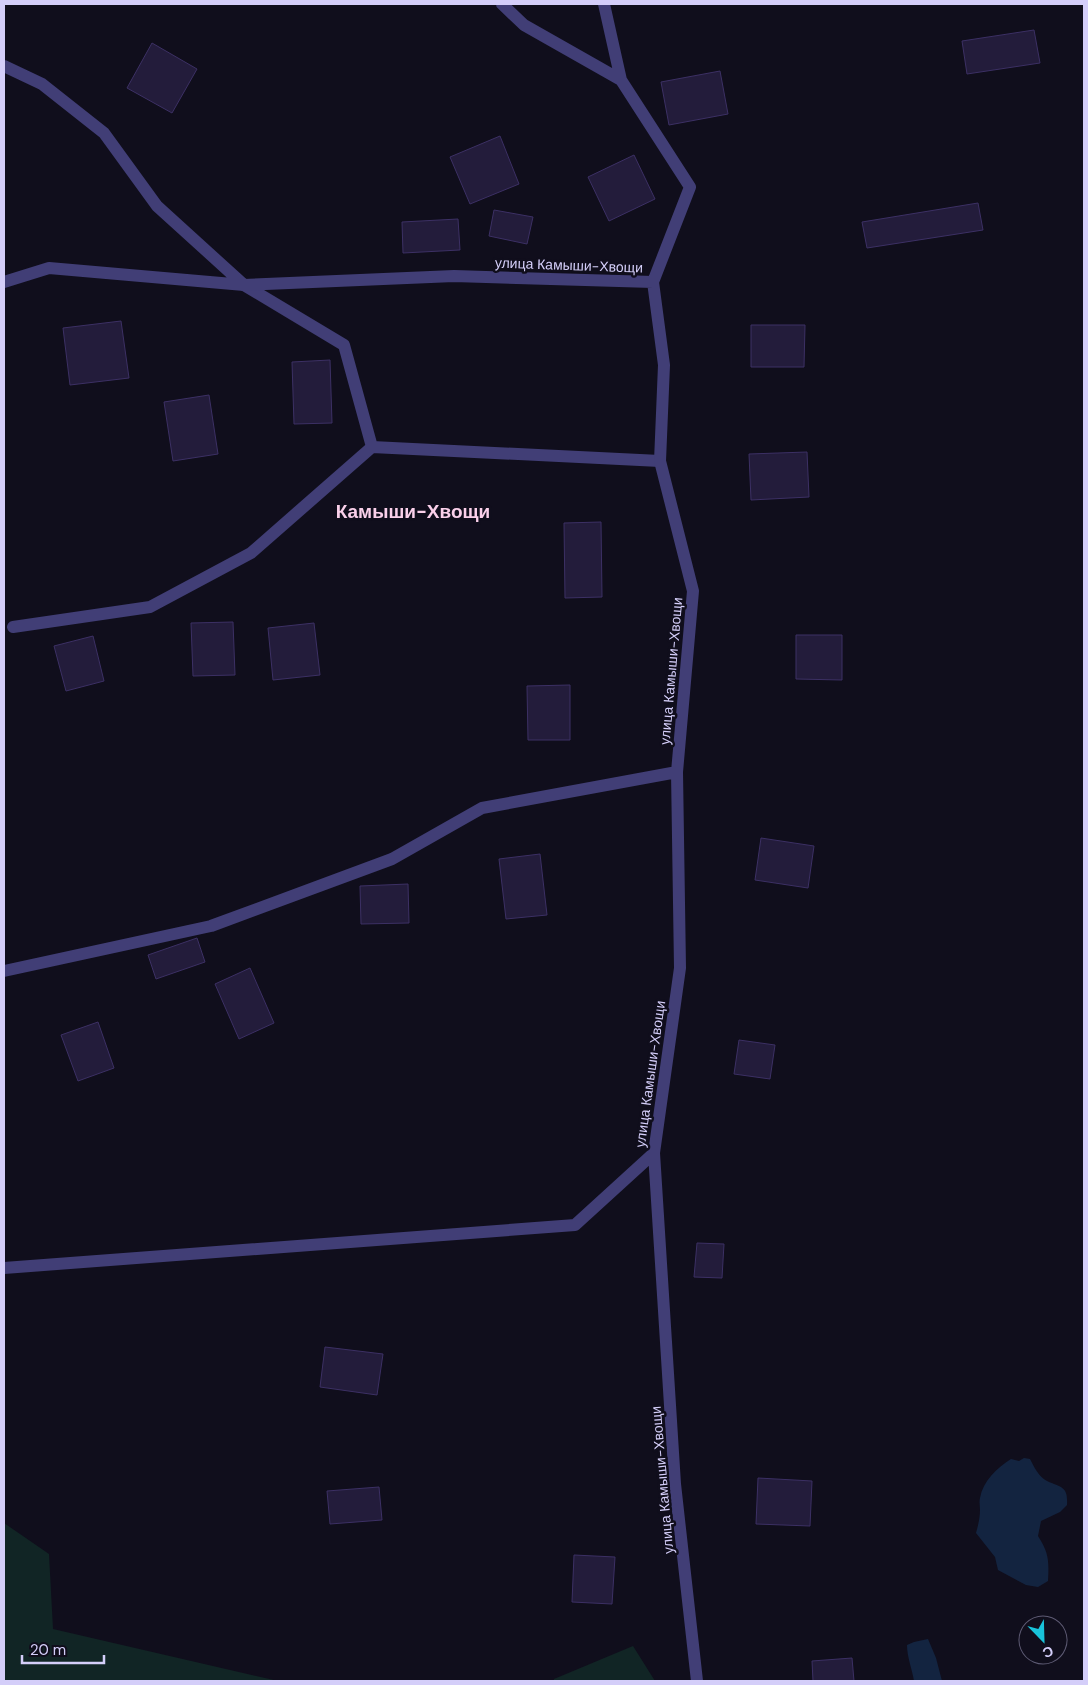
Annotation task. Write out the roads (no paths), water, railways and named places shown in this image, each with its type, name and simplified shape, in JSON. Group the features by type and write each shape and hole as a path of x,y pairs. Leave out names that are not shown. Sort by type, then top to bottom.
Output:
{"street":[{"path":"502,4 524,25 621,80"},
{"path":"604,4 621,80 690,187 653,282"},
{"path":"4,66 42,84 104,133 157,206 244,285 344,345 372,447"},
{"name":"улица Камыши-Хвощи","path":"4,282 49,268 244,285 454,276 653,282 664,365 660,460 693,591 677,772 680,968 654,1153 675,1484 697,1681"},
{"path":"13,627 150,608 252,553 372,447 660,460"},
{"path":"4,971 211,926 392,859 482,808 677,772"},
{"path":"4,1268 575,1224 654,1153"}],"water":[{"path":"1024,1458 1030,1459 1044,1479 1063,1488 1067,1499 1067,1505 1060,1512 1041,1521 1038,1536 1048,1557 1048,1581 1038,1587 1026,1585 998,1570 995,1557 976,1533 980,1516 980,1498 987,1481 1001,1466 1011,1459 1019,1461"},
{"path":"928,1639 936,1658 942,1681 914,1681 907,1645"}],"district":[{"name":"Камыши-Хвощи","path":"413,511"}]}
